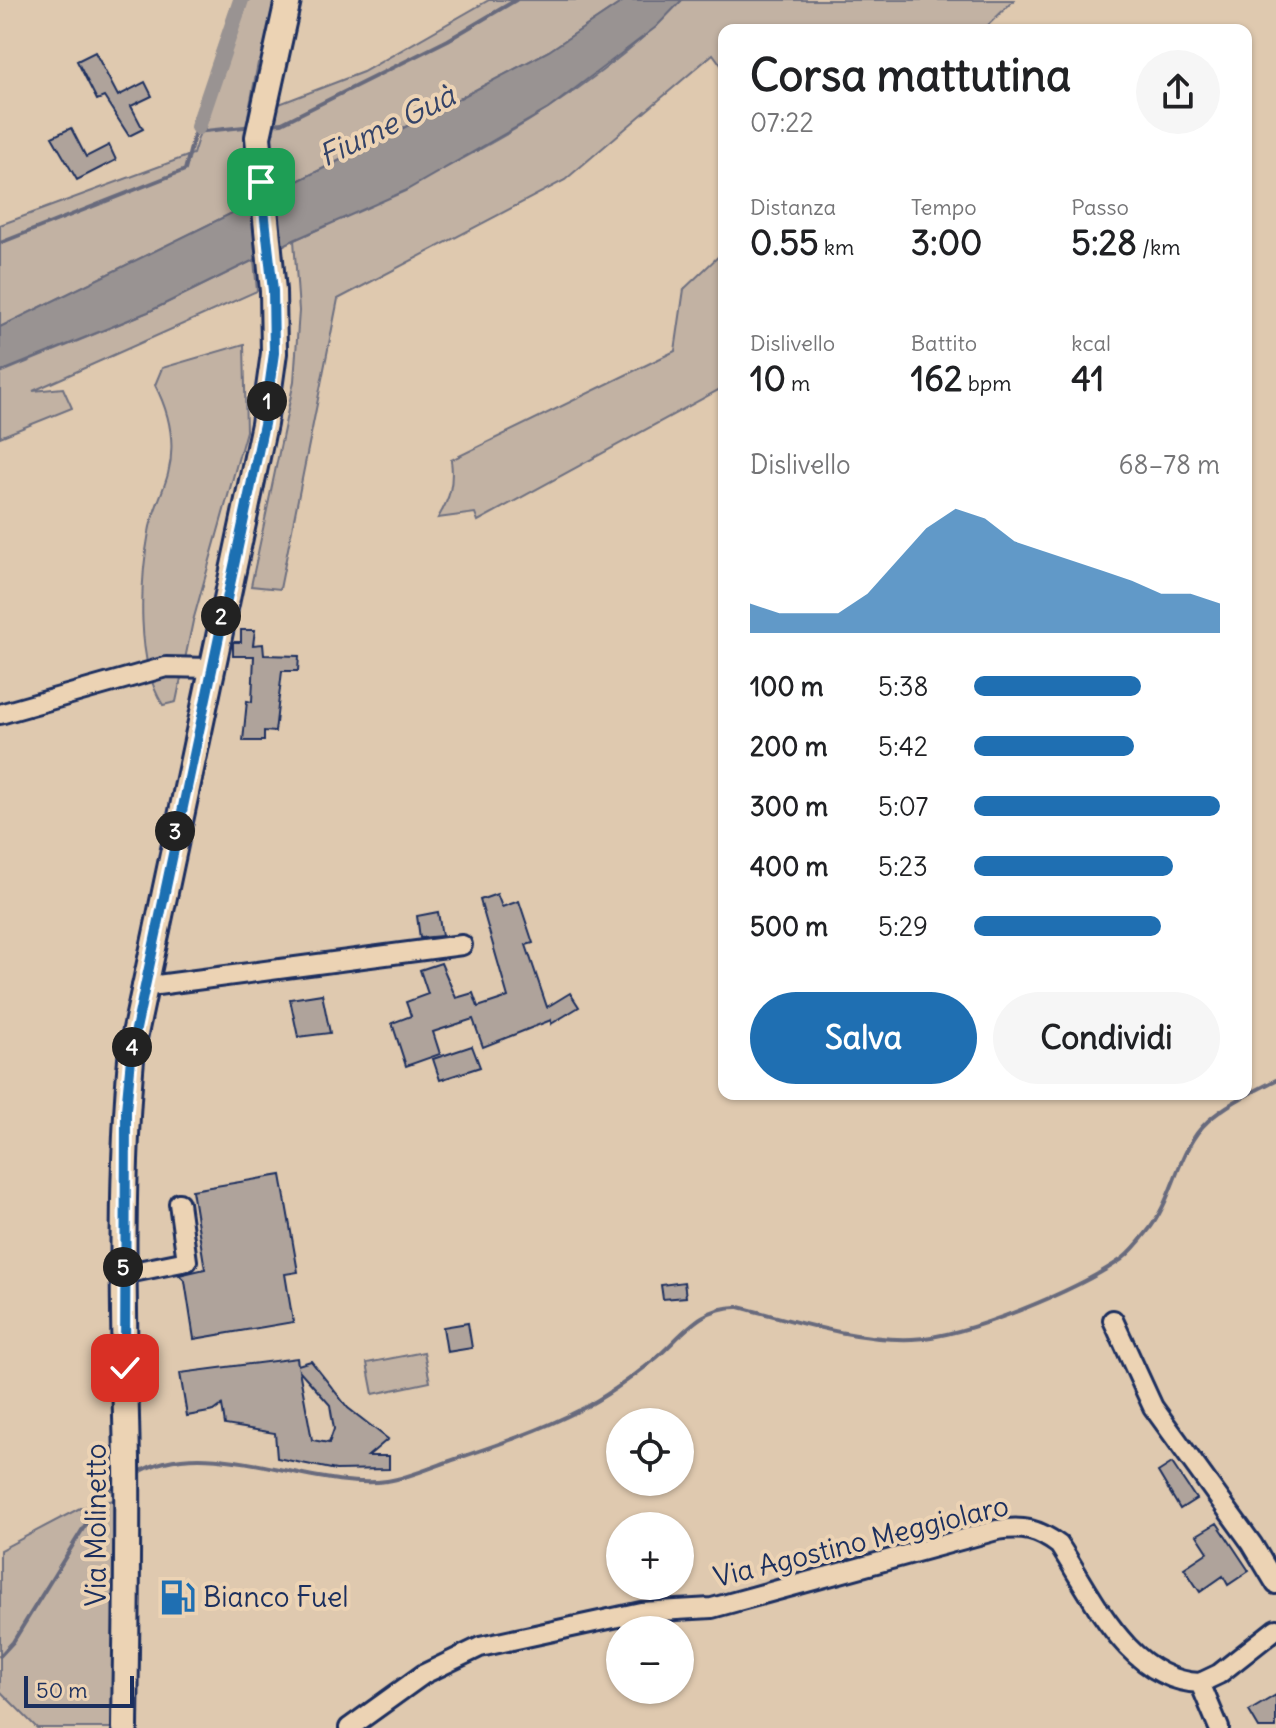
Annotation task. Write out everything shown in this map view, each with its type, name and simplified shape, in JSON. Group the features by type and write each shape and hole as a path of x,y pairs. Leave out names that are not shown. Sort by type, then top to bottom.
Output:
{"main road":[{"name":"Via Molinetto","path":"125,1728 127,1462 123,1274 126,1110 142,987 264,424 274,353 272,285 258,137 288,0"}],"street":[{"path":"0,714 166,667 210,668"},
{"path":"142,987 462,945"},
{"path":"123,1274 187,1261 179,1203"},
{"path":"1113,1320 1153,1407 1252,1544 1276,1584"},
{"name":"Via Agostino Meggiolaro","path":"349,1728 424,1674 480,1647 641,1612 712,1608 1021,1526 1042,1532 1059,1545 1135,1656 1160,1673 1185,1682 1200,1683"},
{"path":"1219,1728 1200,1683 1219,1674 1276,1629"}],"shaded area":[{"path":"241,0 280,0 267,59 258,63 248,116 363,72 489,0 625,0 549,51 377,142 0,327 0,225 193,154"},
{"path":"625,0 682,0 656,27 548,109 405,191 294,240 148,312 0,372 0,327 377,142 549,51"},
{"path":"682,0 1014,0 989,24 718,24 718,61 713,54 565,180 338,299 280,589 251,586 294,381 299,311 294,240 397,192 500,138 597,75"},
{"path":"718,257 718,390 478,521 475,513 438,518 450,490 451,460 675,351 684,289"},
{"path":"254,260 257,291 33,391 63,388 72,408 0,437 0,373 148,312"},
{"path":"244,344 246,431 193,621 176,702 163,705 148,668 142,622 149,532 168,474 171,451 167,417 155,385 162,368"},
{"path":"424,1352 430,1382 373,1394 367,1363"},
{"path":"126,1497 125,1728 37,1728 0,1691 0,1550 80,1508"}],"building":[{"path":"95,52 118,96 145,82 152,96 131,106 143,129 129,136 104,97 97,100 77,61"},
{"path":"71,128 86,157 109,145 116,160 77,180 52,137"},
{"path":"241,630 255,630 253,645 263,644 264,655 299,656 298,671 282,671 275,732 264,731 264,741 243,741 247,701 252,702 254,656 233,656 233,642 241,642"},
{"path":"497,894 502,907 519,901 533,943 526,945 547,1007 570,993 579,1007 551,1024 551,1020 483,1047 473,1019 433,1032 440,1054 406,1066 392,1023 411,1016 406,1002 428,994 420,970 441,963 456,998 473,993 478,1007 508,997 480,900"},
{"path":"438,912 442,936 420,938 417,916"},
{"path":"322,994 330,1033 298,1037 290,999"},
{"path":"472,1046 480,1067 440,1080 433,1059"},
{"path":"281,1175 298,1272 285,1274 293,1322 194,1339 185,1281 179,1275 205,1269 192,1190"},
{"path":"684,1282 686,1297 663,1299 661,1285"},
{"path":"468,1323 472,1348 447,1352 443,1327"},
{"path":"297,1358 298,1365 311,1361 348,1408 388,1439 368,1456 389,1456 389,1469 336,1470 277,1458 275,1433 225,1425 222,1405 214,1411 187,1416 180,1373","holes":["299,1370 330,1405 334,1429 329,1443 312,1440"]},
{"path":"1172,1463 1196,1499 1180,1509 1158,1472"},
{"path":"1217,1523 1249,1571 1228,1585 1223,1576 1200,1592 1184,1568 1208,1552 1197,1535"},
{"path":"1276,1695 1276,1728 1259,1728 1249,1711"}],"waterway":[{"path":"198,127 241,0"},
{"path":"270,124 282,123 448,40 516,0"},
{"path":"0,243 185,170 195,132 254,126"},
{"path":"1252,1092 1276,1080"},
{"path":"136,1474 164,1462 194,1458 227,1460 358,1482 403,1478 516,1438 580,1410 638,1373 693,1324 713,1311 725,1308 739,1307 825,1329 890,1339 935,1336 991,1321 1078,1284 1125,1256 1156,1219 1198,1132 1238,1100"},
{"path":"0,1656 13,1642 105,1493 118,1485"}],"place":[{"name":"Bianco Fuel","path":"177,1597"}],"route":[{"path":"125,1368 126,1110 132,1048 215,640 264,424 274,353 273,291 261,182"}],"water label":[{"name":"Fiume Guà","path":"387,126"}]}
